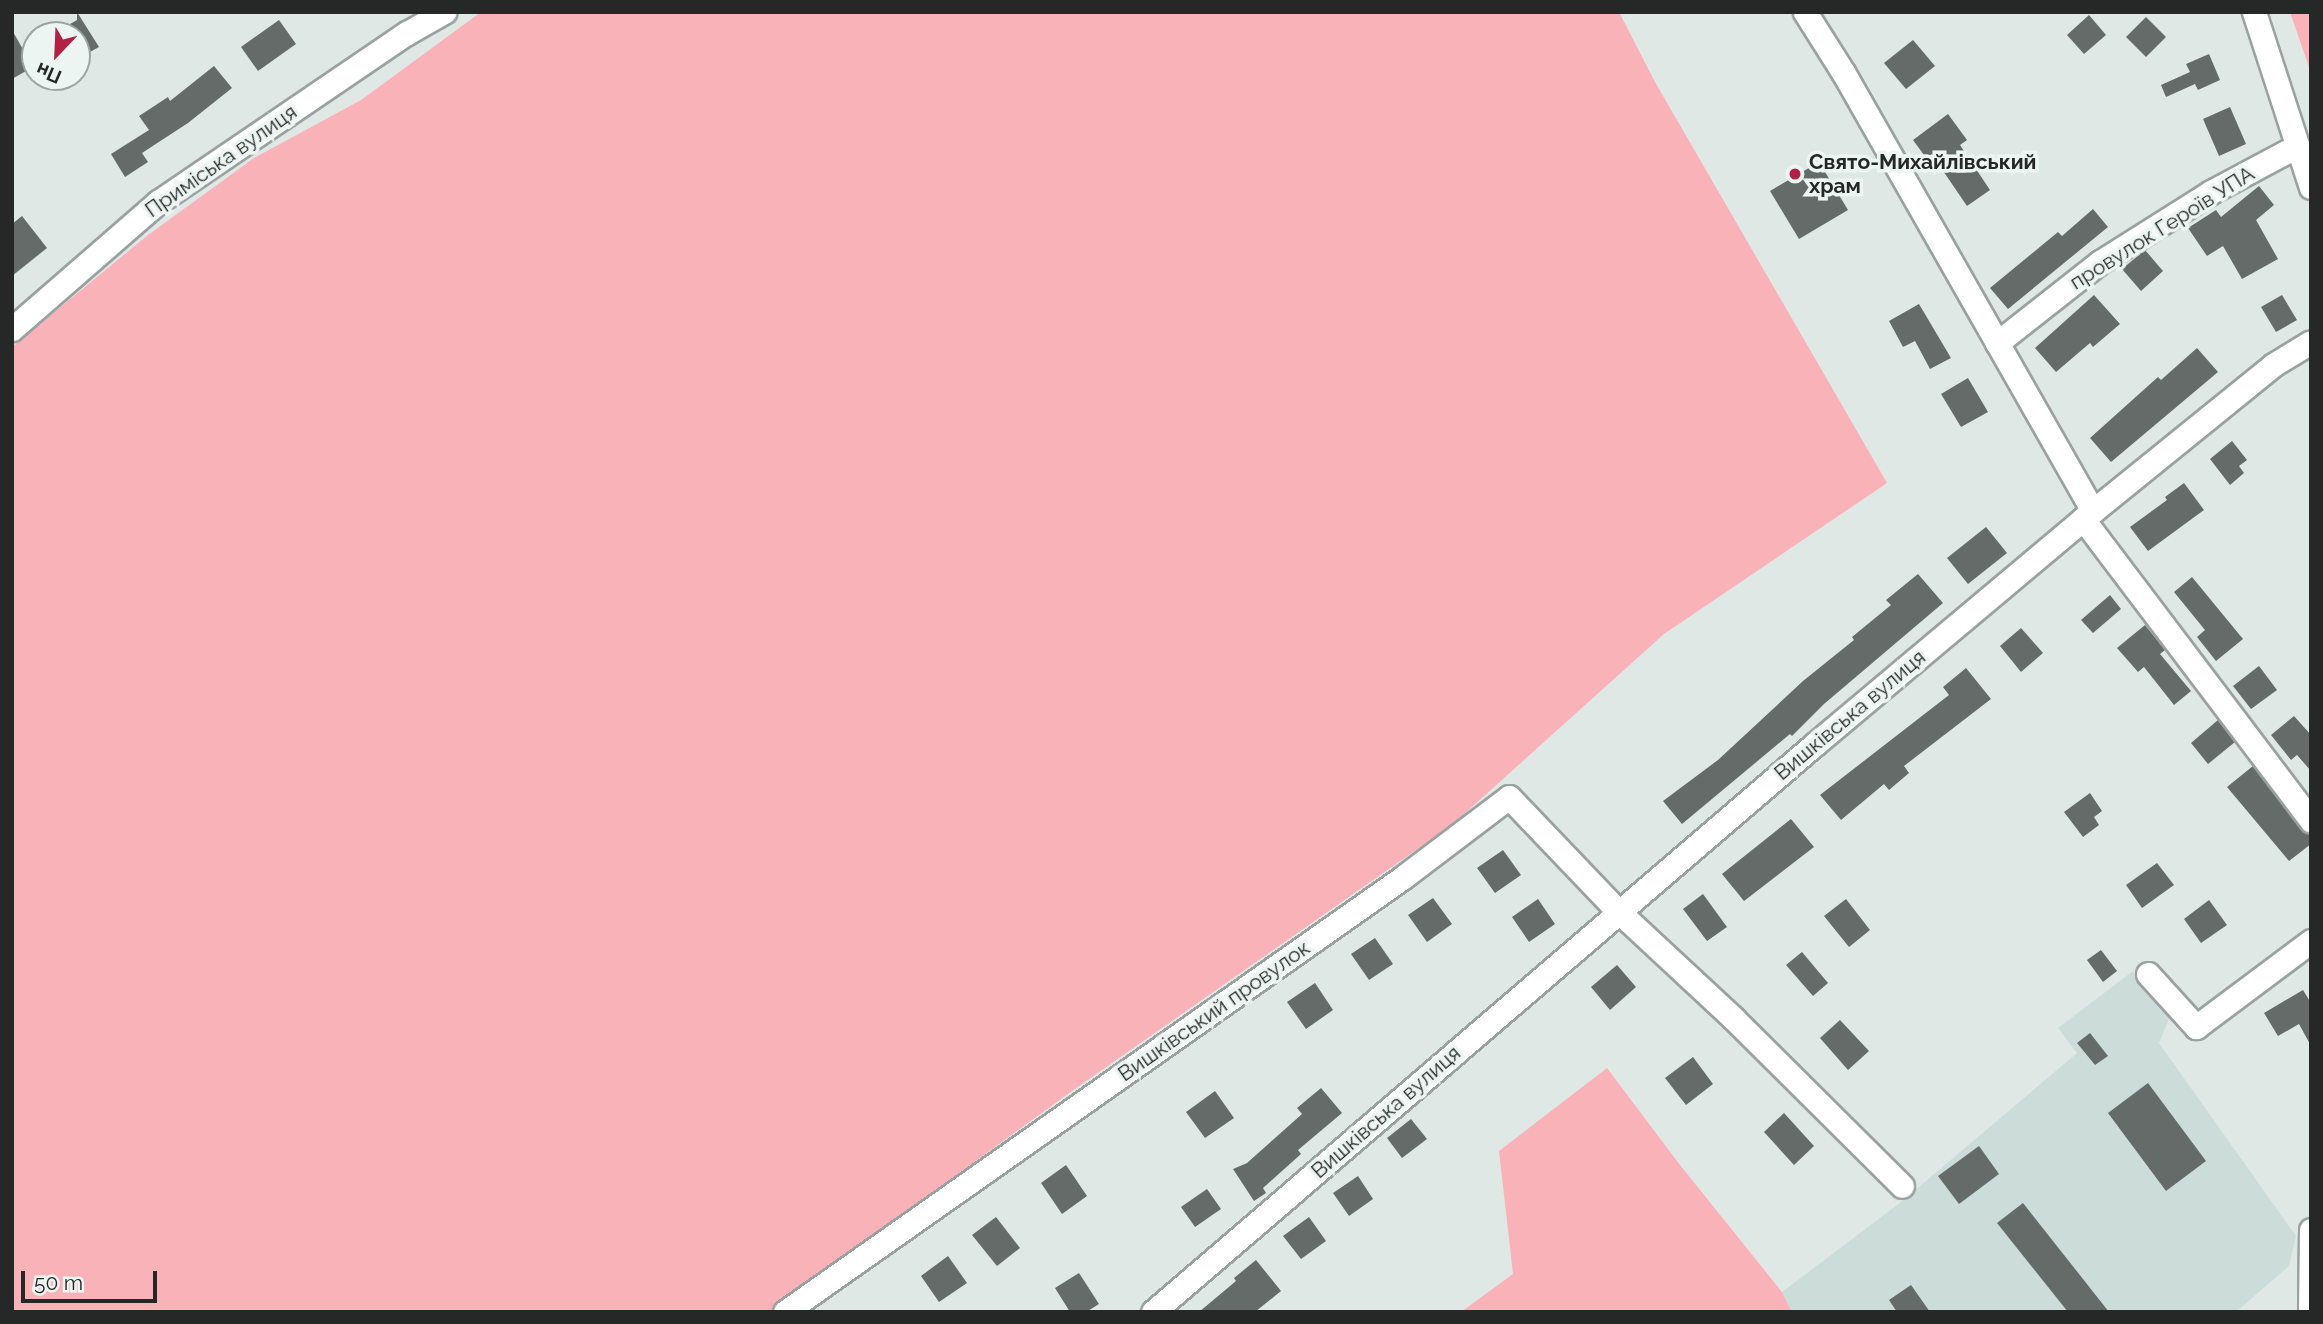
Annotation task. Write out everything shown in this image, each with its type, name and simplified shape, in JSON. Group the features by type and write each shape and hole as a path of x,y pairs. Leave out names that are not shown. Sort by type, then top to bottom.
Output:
{"street":[{"name":"Приміська вулиця","path":"14,323 158,202 407,33 444,12"},
{"path":"1805,12 1843,72 1997,343 2088,515 2311,820"},
{"path":"2254,12 2311,187"},
{"name":"провулок Героїв УПА","path":"1997,343 2100,262 2211,192 2297,146"},
{"name":"Вишківська вулиця","path":"1153,1312 1619,912 2088,515 2273,365 2311,342"},
{"name":"Вишківський провулок","path":"785,1312 1402,878 1510,797 1619,912"},
{"path":"1619,912 1733,1018 1902,1186"},
{"path":"2148,974 2196,1027 2311,941"},
{"path":"2310,1312 2311,1230"}],"shaded area":[{"path":"481,12 1619,12 1655,82 1887,483 1664,634 1453,824 1072,1091 768,1312 12,1312 12,347 148,235 254,158 361,100"},
{"path":"2290,12 2311,12 2311,73"},
{"path":"2133,971 2169,1019 2159,1043 2296,1236 2289,1266 2236,1312 1792,1312 1782,1292 1901,1202 2077,1053 2058,1028"},
{"path":"1607,1068 1680,1165 1782,1292 1792,1312 1461,1312 1513,1274 1499,1151"}],"building":[{"path":"2089,15 2106,35 2084,54 2067,35"},
{"path":"2146,17 2166,37 2146,57 2126,37"},
{"path":"279,20 296,44 258,71 241,47"},
{"path":"12,30 21,46 21,74 12,79"},
{"path":"91,34 99,47 91,51"},
{"path":"1913,40 1935,66 1906,89 1884,63"},
{"path":"2209,54 2220,80 2198,90 2195,84 2166,97 2161,85 2190,72 2186,64"},
{"path":"214,66 232,88 188,123 142,153 148,162 125,177 111,154 149,130 139,116 168,97 170,101"},
{"path":"2230,107 2246,144 2219,156 2203,119"},
{"path":"1948,114 1967,140 1960,145 1990,190 1967,206 1937,162 1932,166 1913,140"},
{"path":"1819,162 1848,210 1799,239 1770,191"},
{"path":"2259,186 2274,205 2256,220 2278,259 2242,279 2223,246 2207,256 2188,228 2216,210 2221,217"},
{"path":"2093,209 2108,227 2008,309 1990,288 2058,232 2062,236"},
{"path":"22,216 47,248 12,276 12,224"},
{"path":"2145,250 2163,271 2141,291 2122,269"},
{"path":"2094,295 2120,324 2093,347 2090,343 2056,372 2035,348"},
{"path":"2282,295 2297,320 2276,332 2261,307"},
{"path":"1919,304 1951,358 1930,369 1915,341 1903,347 1889,321"},
{"path":"2197,348 2218,372 2111,462 2090,438 2158,377 2161,380"},
{"path":"1968,378 1988,412 1961,427 1941,394"},
{"path":"2232,441 2247,460 2239,466 2244,473 2230,485 2210,459"},
{"path":"2184,483 2204,510 2148,551 2130,527 2167,500 2165,497"},
{"path":"1986,527 2007,553 1968,584 1947,558"},
{"path":"1918,574 1943,603 1824,704 1792,736 1790,734 1682,824 1663,801 1718,760 1803,681 1854,640 1852,637 1891,605 1886,600"},
{"path":"2192,577 2243,639 2216,661 2197,637 2205,630 2174,592"},
{"path":"2110,595 2121,609 2093,633 2081,620"},
{"path":"2145,625 2165,650 2160,654 2191,691 2174,705 2144,667 2138,672 2117,648"},
{"path":"2021,628 2043,653 2021,672 2000,646"},
{"path":"2259,666 2277,690 2251,709 2233,686"},
{"path":"1966,668 1991,699 1904,766 1909,773 1889,790 1884,784 1841,820 1820,795 1949,695 1943,687"},
{"path":"2294,716 2311,735 2311,771 2297,755 2291,760 2271,735"},
{"path":"2218,720 2235,742 2208,764 2191,743"},
{"path":"2253,766 2300,828 2311,836 2311,844 2289,861 2227,787"},
{"path":"2090,793 2102,811 2094,817 2099,825 2083,837 2064,812"},
{"path":"1791,819 1814,847 1744,901 1722,874"},
{"path":"1503,850 1521,875 1495,893 1477,868"},
{"path":"2157,863 2174,885 2142,908 2126,885"},
{"path":"1703,894 1727,927 1707,941 1683,909"},
{"path":"1433,898 1452,924 1427,942 1408,915"},
{"path":"1538,899 1555,924 1529,942 1512,917"},
{"path":"1846,899 1870,930 1849,947 1824,916"},
{"path":"2209,900 2227,925 2201,943 2184,919"},
{"path":"1375,938 1393,964 1369,980 1351,954"},
{"path":"2101,950 2117,971 2103,982 2087,960"},
{"path":"1802,952 1828,983 1813,996 1786,965"},
{"path":"1617,965 1636,987 1610,1010 1591,987"},
{"path":"1315,983 1333,1010 1306,1029 1287,1002"},
{"path":"2303,990 2311,1003 2311,1046 2299,1024 2278,1036 2264,1013"},
{"path":"1840,1020 1869,1051 1848,1070 1820,1038"},
{"path":"2090,1033 2108,1056 2095,1065 2077,1043"},
{"path":"1693,1057 1713,1084 1686,1105 1665,1078"},
{"path":"2148,1083 2206,1161 2166,1191 2108,1113"},
{"path":"1321,1088 1342,1113 1298,1150 1301,1154 1263,1188 1266,1193 1254,1201 1233,1169 1247,1163 1302,1114 1297,1108"},
{"path":"1215,1091 1234,1118 1205,1138 1186,1112"},
{"path":"1784,1113 1814,1146 1794,1165 1764,1132"},
{"path":"1411,1119 1427,1139 1402,1158 1387,1138"},
{"path":"1979,1146 1999,1174 1959,1204 1938,1176"},
{"path":"1066,1165 1087,1196 1062,1214 1041,1183"},
{"path":"1358,1176 1373,1199 1349,1216 1333,1193"},
{"path":"1207,1189 1221,1209 1195,1227 1181,1207"},
{"path":"2023,1203 2109,1312 2068,1312 1997,1223"},
{"path":"996,1217 1020,1248 997,1266 972,1235"},
{"path":"1309,1217 1326,1241 1301,1259 1283,1236"},
{"path":"948,1256 967,1283 939,1302 921,1276"},
{"path":"1256,1260 1281,1291 1255,1312 1199,1312 1236,1281 1234,1278"},
{"path":"1079,1273 1099,1304 1086,1312 1070,1312 1055,1288"},
{"path":"1911,1285 1930,1312 1897,1312 1889,1300"}],"place":[{"name":"Свято-Михайлівський храм","path":"1795,174"}]}
